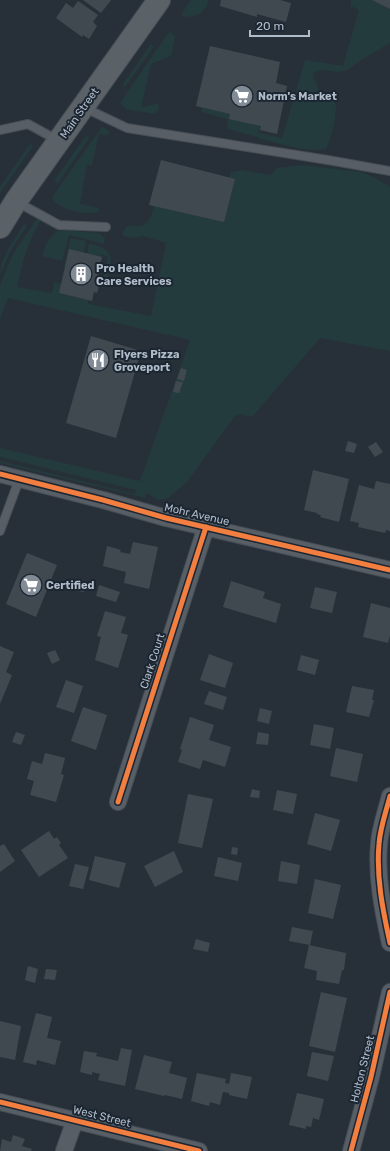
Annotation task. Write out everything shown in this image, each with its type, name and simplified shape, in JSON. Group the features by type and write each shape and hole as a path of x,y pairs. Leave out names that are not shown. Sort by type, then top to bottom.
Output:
{"main road":[{"name":"Main Street","path":"0,227 16,201 159,0"}],"street":[{"name":"Mohr Avenue","path":"0,474 206,527 390,570"},
{"name":"Clark Court","path":"118,802 206,527"},
{"path":"390,796 379,843 378,864 379,883 390,943"},
{"name":"Holton Street","path":"351,1151 371,1077 390,992"},
{"name":"West Street","path":"0,1102 198,1151"},
{"path":"64,1151 75,1120"}],"lane":[{"path":"84,107 128,128 390,171"},
{"path":"0,130 28,124 60,141"},
{"path":"16,201 59,225 106,228"},
{"path":"0,531 4,511 19,480"}],"green space":[{"path":"191,0 209,0 203,11 199,14 187,17 183,16 182,13"},
{"path":"351,0 372,0 390,9 390,43 345,71 337,72 325,70 314,72 313,78 318,88 336,104 333,127 326,149 302,149 227,129 228,119 201,112 202,107 230,114 261,126 258,133 282,138 305,60 343,66 359,10 351,6"},
{"path":"169,32 175,37 171,56 151,64 141,108 158,103 159,109 154,114 126,109 120,103"},
{"path":"151,44 154,46 125,87 123,84"},
{"path":"102,127 109,131 108,135 99,134 92,165 87,165 80,204 98,208 99,211 94,213 81,213 67,209 52,198"},
{"path":"86,136 89,138 58,183 54,181"},
{"path":"30,144 33,146 0,193 0,187"},
{"path":"302,165 360,172 374,177 390,187 390,351 320,338 252,417 240,414 235,416 187,482 167,499 158,500 147,493 145,498 0,463 0,461 135,494 136,490 0,457 0,448 140,481 190,340 8,298 0,319 0,285 13,254 39,217 40,221 26,253 17,287 52,293 54,282 61,284 59,293 88,300 88,304 151,316 166,243 143,236 132,238 123,236 123,232 126,227 146,224 150,219 154,206 229,177 231,172 242,170 271,175 277,168"},
{"path":"24,224 27,226 11,250 0,275 2,262 5,255"},
{"path":"59,230 99,233 105,238 104,244 69,235 62,261 43,256 44,248 48,241"},
{"path":"71,238 86,241 84,253 65,267 64,266"},
{"path":"89,243 104,249 110,256 111,261 107,282 102,281 108,257 101,254 100,257 87,254"}],"building":[{"path":"83,0 111,0 101,13"},
{"path":"221,0 280,0 291,3 286,22 257,14 257,17 220,6"},
{"path":"372,0 390,0 390,9"},
{"path":"78,1 98,15 93,22 97,26 89,39 83,35 82,37 56,18 66,3 73,8"},
{"name":"Norm's Market","path":"210,46 280,62 276,83 287,86 277,134 260,130 261,126 229,119 230,114 196,106"},
{"path":"161,160 235,179 224,222 149,205"},
{"name":"Pro Health Care Services","path":"69,249 102,257 96,282 100,283 97,293 94,292 92,301 59,293"},
{"path":"91,336 141,351 116,438 66,423"},
{"path":"181,368 187,370 184,381 177,379"},
{"path":"176,381 183,382 179,393 173,392"},
{"path":"348,441 357,444 354,453 345,451"},
{"path":"376,442 383,452 375,457 368,447"},
{"path":"313,470 349,479 339,522 320,517 321,515 317,513 304,510"},
{"path":"376,481 390,484 390,531 386,530 385,533 358,527 359,523 350,521 359,485 374,489"},
{"path":"133,542 158,547 149,589 124,583 126,572 103,566 107,546 121,550 120,552 130,554"},
{"name":"Certified","path":"27,553 57,565 36,617 6,604"},
{"path":"231,581 265,592 263,598 281,604 276,623 223,607"},
{"path":"75,583 86,585 84,592 73,590"},
{"path":"99,585 120,592 116,602 96,596"},
{"path":"315,587 337,592 332,613 310,608"},
{"path":"371,603 390,608 390,636 388,643 363,637"},
{"path":"105,611 126,617 121,633 128,635 118,668 95,660 101,637 97,636"},
{"path":"0,646 14,652 6,672 12,675 0,704"},
{"path":"55,650 60,660 52,664 47,653"},
{"path":"209,654 233,663 225,688 200,680"},
{"path":"301,655 319,660 315,675 297,670"},
{"path":"66,680 83,686 74,713 56,707"},
{"path":"352,686 374,690 372,700 374,700 369,717 346,712"},
{"path":"209,691 227,697 223,710 204,704"},
{"path":"83,707 107,715 96,750 71,741"},
{"path":"260,708 272,711 269,724 257,721"},
{"path":"190,717 214,725 209,740 231,747 225,767 203,760 200,769 178,762 182,750 180,749"},
{"path":"314,724 334,728 330,749 310,745"},
{"path":"16,732 25,735 21,745 12,742"},
{"path":"258,732 269,734 268,745 256,744"},
{"path":"336,748 363,754 357,782 330,776"},
{"path":"45,753 65,758 61,774 64,775 56,802 30,795 34,781 27,779 32,761 42,764"},
{"path":"252,789 260,791 259,798 250,797"},
{"path":"277,790 297,794 293,814 273,810"},
{"path":"188,794 213,799 202,848 178,843"},
{"path":"315,813 340,820 331,851 307,844"},
{"path":"49,831 54,839 57,837 61,843 59,845 68,858 39,877 21,850"},
{"path":"4,844 15,861 0,872 0,846"},
{"path":"232,847 238,848 237,855 231,854"},
{"path":"174,851 183,872 155,887 144,866"},
{"path":"95,856 126,863 119,888 89,880"},
{"path":"218,857 242,863 238,881 214,876"},
{"path":"281,861 300,865 297,884 278,881"},
{"path":"75,864 89,867 83,889 69,886"},
{"path":"315,879 341,885 333,919 308,913"},
{"path":"292,927 313,931 310,945 289,941"},
{"path":"196,939 210,943 208,952 193,949"},
{"path":"309,945 346,953 344,970 342,970 339,984 316,980 317,971 304,968"},
{"path":"28,966 38,969 35,983 25,980"},
{"path":"46,969 57,970 55,980 44,979"},
{"path":"321,992 347,998 335,1052 309,1046"},
{"path":"36,1013 52,1017 47,1038 61,1041 55,1065 37,1060 36,1065 23,1062"},
{"path":"0,1021 21,1026 15,1060 0,1057"},
{"path":"121,1048 132,1050 125,1086 98,1080 100,1074 92,1072 92,1075 80,1072 84,1051 97,1053 96,1056 118,1061"},
{"path":"312,1052 334,1056 328,1081 307,1076"},
{"path":"144,1055 172,1062 169,1073 187,1078 182,1099 135,1089"},
{"path":"197,1073 226,1079 225,1083 229,1084 231,1073 252,1077 247,1099 223,1092 220,1105 210,1102 209,1106 191,1101"},
{"path":"297,1093 324,1099 319,1120 313,1118 311,1127 306,1126 306,1129 289,1125"},
{"path":"13,1135 25,1139 22,1146 32,1149 31,1151 0,1151 2,1139 11,1142"}],"cycle path":[{"path":"0,474 103,500 166,518 390,570"},
{"path":"118,802 206,527"},
{"path":"390,796 383,820 378,856 381,894 390,943"},
{"path":"351,1151 371,1077 390,992"},
{"path":"0,1102 199,1151"}],"place":[{"name":"Norm's Market","path":"242,96"},
{"name":"Pro Health Care Services","path":"81,274"},
{"name":"Flyers Pizza Groveport","path":"98,360"},
{"name":"Certified","path":"31,585"}]}
